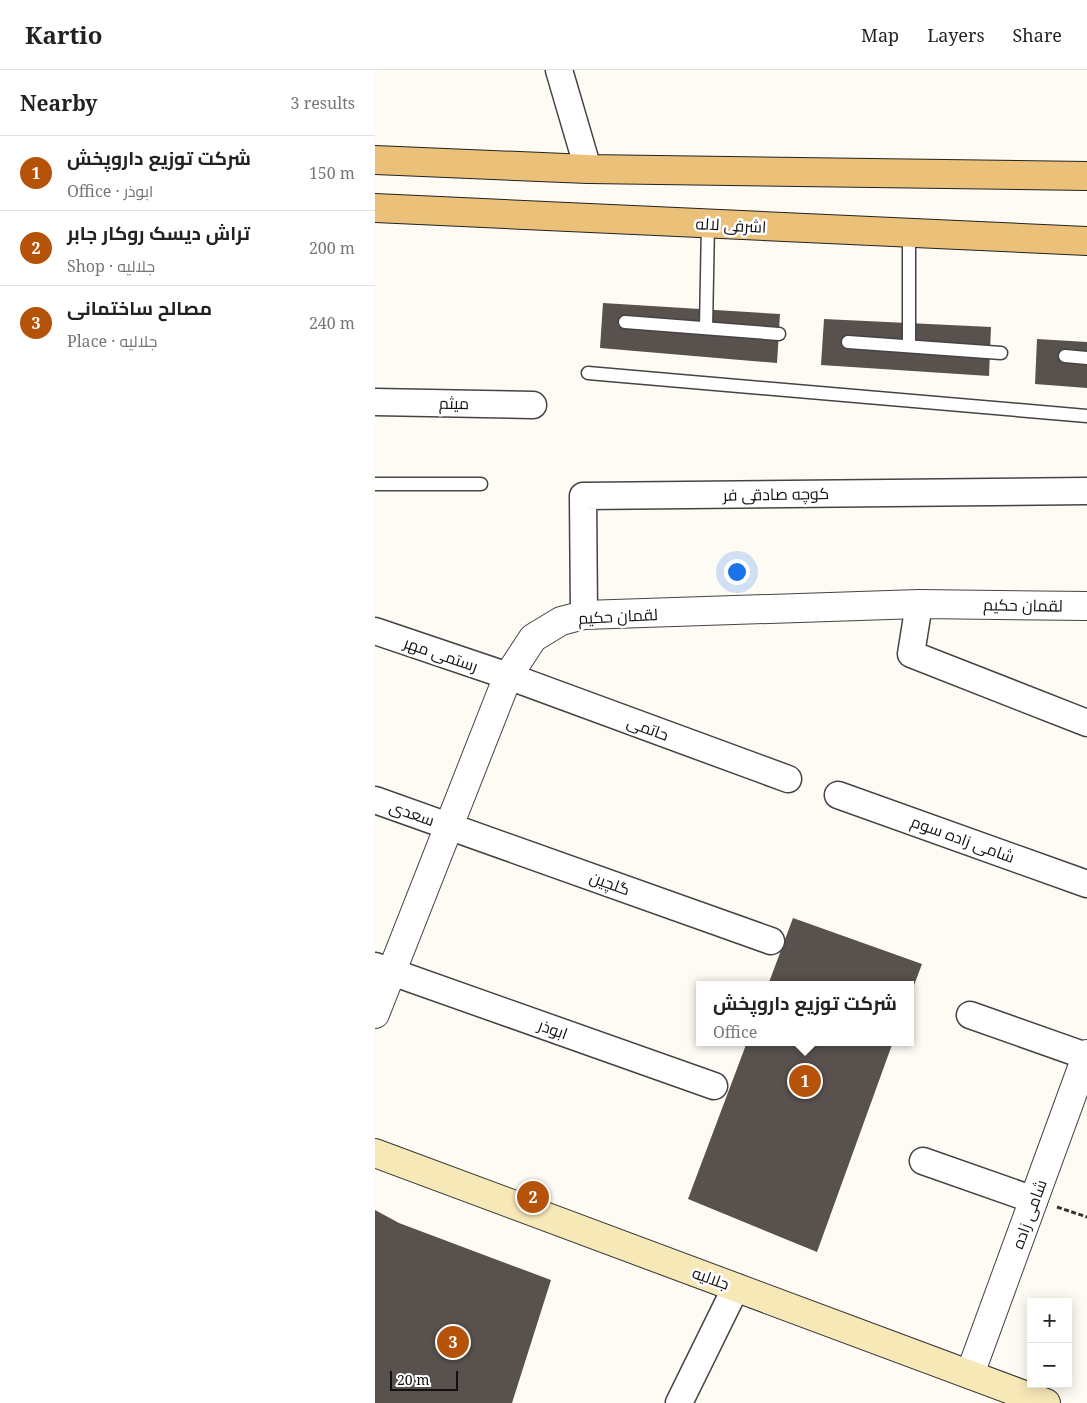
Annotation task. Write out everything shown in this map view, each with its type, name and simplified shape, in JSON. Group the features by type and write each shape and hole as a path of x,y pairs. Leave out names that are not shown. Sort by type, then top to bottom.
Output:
{"main road":[{"path":"375,160 588,169 1087,176"},
{"name":"اشرفی لاله","path":"375,208 1087,241"},
{"name":"جلالیه","path":"375,1153 1046,1403"}],"street":[{"path":"559,70 588,169"},
{"name":"میثم","path":"375,402 533,405"},
{"name":"کوچه صادقی فر","path":"584,615 583,496 1087,491"},
{"path":"919,604 911,654 1087,724"},
{"name":"لقمان حکیم","path":"375,1014 383,969 449,825 508,676 533,638 561,621 584,615 919,604 1087,606"},
{"name":"رستمی مهر","path":"375,631 508,676"},
{"name":"حاتمی","path":"508,676 788,779"},
{"name":"شامی زاده سوم","path":"838,795 1087,884"},
{"name":"سعدی","path":"375,800 449,825"},
{"name":"گلچین","path":"449,825 771,941"},
{"name":"ابوذر","path":"383,969 714,1086"},
{"path":"970,1015 1087,1055"},
{"name":"شامی زاده","path":"970,1374 1087,1055"},
{"path":"923,1162 1034,1200"},
{"path":"679,1403 736,1287"}],"lane":[{"path":"705,328 708,224"},
{"path":"909,233 909,346"},
{"path":"625,322 779,334"},
{"path":"848,342 1001,353"},
{"path":"1065,356 1087,358"},
{"path":"588,373 1087,416"},
{"path":"375,484 481,484"}],"path":[{"path":"1034,1200 1087,1217"}],"building":[{"path":"603,303 780,314 777,363 600,348"},
{"path":"824,319 991,327 989,376 821,365"},
{"path":"1037,339 1087,342 1087,388 1035,384"},
{"path":"793,918 922,964 914,985 914,981 769,981"},
{"path":"745,1046 892,1046 817,1252 688,1199"},
{"path":"375,1210 399,1223 551,1280 512,1403 375,1403"}],"place":[{"name":"شرکت توزیع داروپخش","path":"805,1081"},
{"name":"تراش دیسک روکار جابر","path":"533,1197"},
{"name":"مصالح ساختمانی","path":"453,1342"}]}
